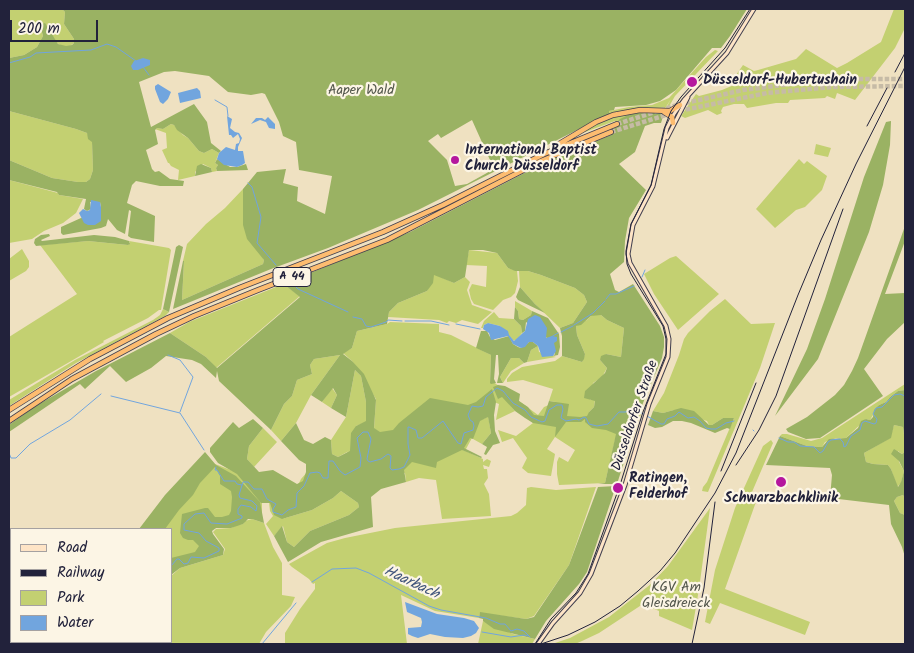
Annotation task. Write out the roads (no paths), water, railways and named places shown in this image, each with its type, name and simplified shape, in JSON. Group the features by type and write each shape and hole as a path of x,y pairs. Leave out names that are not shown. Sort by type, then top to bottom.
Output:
{"highway":[{"path":"544,154 549,149 596,122 613,115 640,110 664,112 680,105"},
{"path":"664,112 672,120"},
{"name":"A 44","path":"9,410 90,358 168,318 238,288 383,232 443,205 544,154 617,124"},
{"name":"A 44","path":"9,421 72,379 156,334 212,309 387,240 541,161 611,132"}],"main road":[{"path":"672,120 680,105 727,53 754,9"},
{"path":"672,120 688,96"},
{"name":"Düsseldorfer Straße","path":"538,644 553,622 580,593 591,574 628,476 646,413 668,358 669,339 664,322 631,268 628,254 633,225 653,186 672,120"}],"water":[{"path":"143,58 150,60 150,65 133,70 131,66 134,61"},
{"path":"158,84 171,92 163,104 160,102 155,89 155,86"},
{"path":"197,88 200,91 201,98 180,103 178,93"},
{"path":"227,116 232,119 230,128 239,133 242,138 238,151 243,151 245,163 237,167 224,165 217,159 219,153 226,147 235,150 236,144 239,143 240,139 238,134 233,138 229,135"},
{"path":"268,117 275,124 275,129 269,128 266,122 260,120 251,124 256,118 265,120"},
{"path":"91,200 100,202 101,207 101,221 95,225 84,223 79,213 83,209 90,210"},
{"path":"535,315 540,317 547,328 546,338 557,337 557,341 554,343 556,351 553,356 542,357 538,346 533,342 529,342 525,347 521,348 513,344 508,336 491,340 489,333 483,329 484,325 488,323 500,326 508,331 514,341 525,331 528,319"},
{"path":"405,602 437,614 474,621 479,628 476,633 463,638 430,634 418,638 412,636 408,634 408,628 421,627 422,622 421,618 407,612"}],"waterway":[{"path":"9,63 30,57 36,53 91,50 107,44 116,47 136,61"},
{"path":"143,67 149,75"},
{"path":"215,100 227,107 228,116"},
{"path":"248,183 252,187 261,217 257,243 276,265"},
{"path":"642,277 645,270"},
{"path":"294,285 298,289 348,312"},
{"path":"606,299 610,294 616,294 634,286"},
{"path":"574,325 593,313 605,301"},
{"path":"353,317 362,319 366,326 371,327 388,320 402,321"},
{"path":"405,321 431,321 449,325"},
{"path":"456,324 480,329"},
{"path":"561,332 573,326"},
{"path":"551,337 558,333"},
{"path":"168,355 180,360 193,377 180,412"},
{"path":"172,565 177,559 184,564 188,563 191,557 204,558 219,551 219,548 206,541 199,533 184,530 184,524 195,514 204,513 211,523 227,524 242,518 238,514 238,509 241,505 251,507 256,511 257,506 252,501 240,498 239,495 243,482 248,482 254,489 262,489 267,499 276,504 273,512 282,515 296,507 297,493 304,486 310,473 317,472 323,478 328,478 329,461 333,461 345,475 360,467 361,458 357,438 363,432 368,432 371,439 368,461 381,459 388,454 391,456 390,468 392,470 399,469 404,467 410,455 408,427 416,430 418,438 422,438 443,421 458,443 461,444 464,433 473,430 473,422 468,415 472,406 483,406 486,397 497,388 503,391 513,403 525,410 531,417 542,422 545,421 549,410 557,405 562,405 561,418 566,421 579,420 584,417 589,424 597,426 608,424 619,412 626,412 633,408 661,424 664,424 667,419 679,412 688,418 694,417 706,428 711,429 716,429 734,421"},
{"path":"9,453 11,458 16,458 30,444 70,420 101,394"},
{"path":"779,438 788,442 794,442 800,446 814,447 820,453 831,440 840,439 844,447 851,436 860,430 862,423 865,421 876,423 877,419 873,414 876,408 882,407 894,395 900,394 905,396"},
{"path":"111,396 180,413 204,450"},
{"path":"216,467 215,470 217,470 224,481 235,481 237,484 242,485"},
{"name":"Haarbach","path":"312,582 332,569 356,568 369,573 429,606 486,618 500,624 505,624 511,631 517,629 524,631 530,637"},
{"name":"Haarbach","path":"262,644 296,603"},
{"path":"482,632 511,637 528,636"}],"tunnel":[{"path":"617,124 677,105 743,90 831,79 905,79"},
{"path":"611,132 679,111 767,93 832,87 905,86"}],"tram line":[{"path":"535,644 551,619 576,593 588,574 620,485 643,412 666,354 666,339 663,326 631,274 627,264 626,251 631,224 651,185 664,129 671,111 681,97 725,48 750,9"}],"railway":[{"path":"895,72 905,53"},
{"path":"541,644 568,635 595,622 620,606 638,591 660,571 675,553 715,493 736,453 821,240 856,164 905,67"},
{"path":"867,126 887,88"},
{"path":"736,465 759,430 776,396 843,209"},
{"path":"721,471 756,383"},
{"path":"692,644 704,588 715,502"}],"place":[{"name":"Düsseldorf-Hubertushain","path":"692,82"},
{"name":"International Baptist Church Düsseldorf","path":"455,160"},
{"name":"Schwarzbachklinik","path":"781,482"},
{"name":"Ratingen, Felderhof","path":"618,488"}],"park label":[{"name":"Aaper Wald","path":"361,92"},
{"name":"KGV Am Gleisdreieck","path":"676,598"}]}
